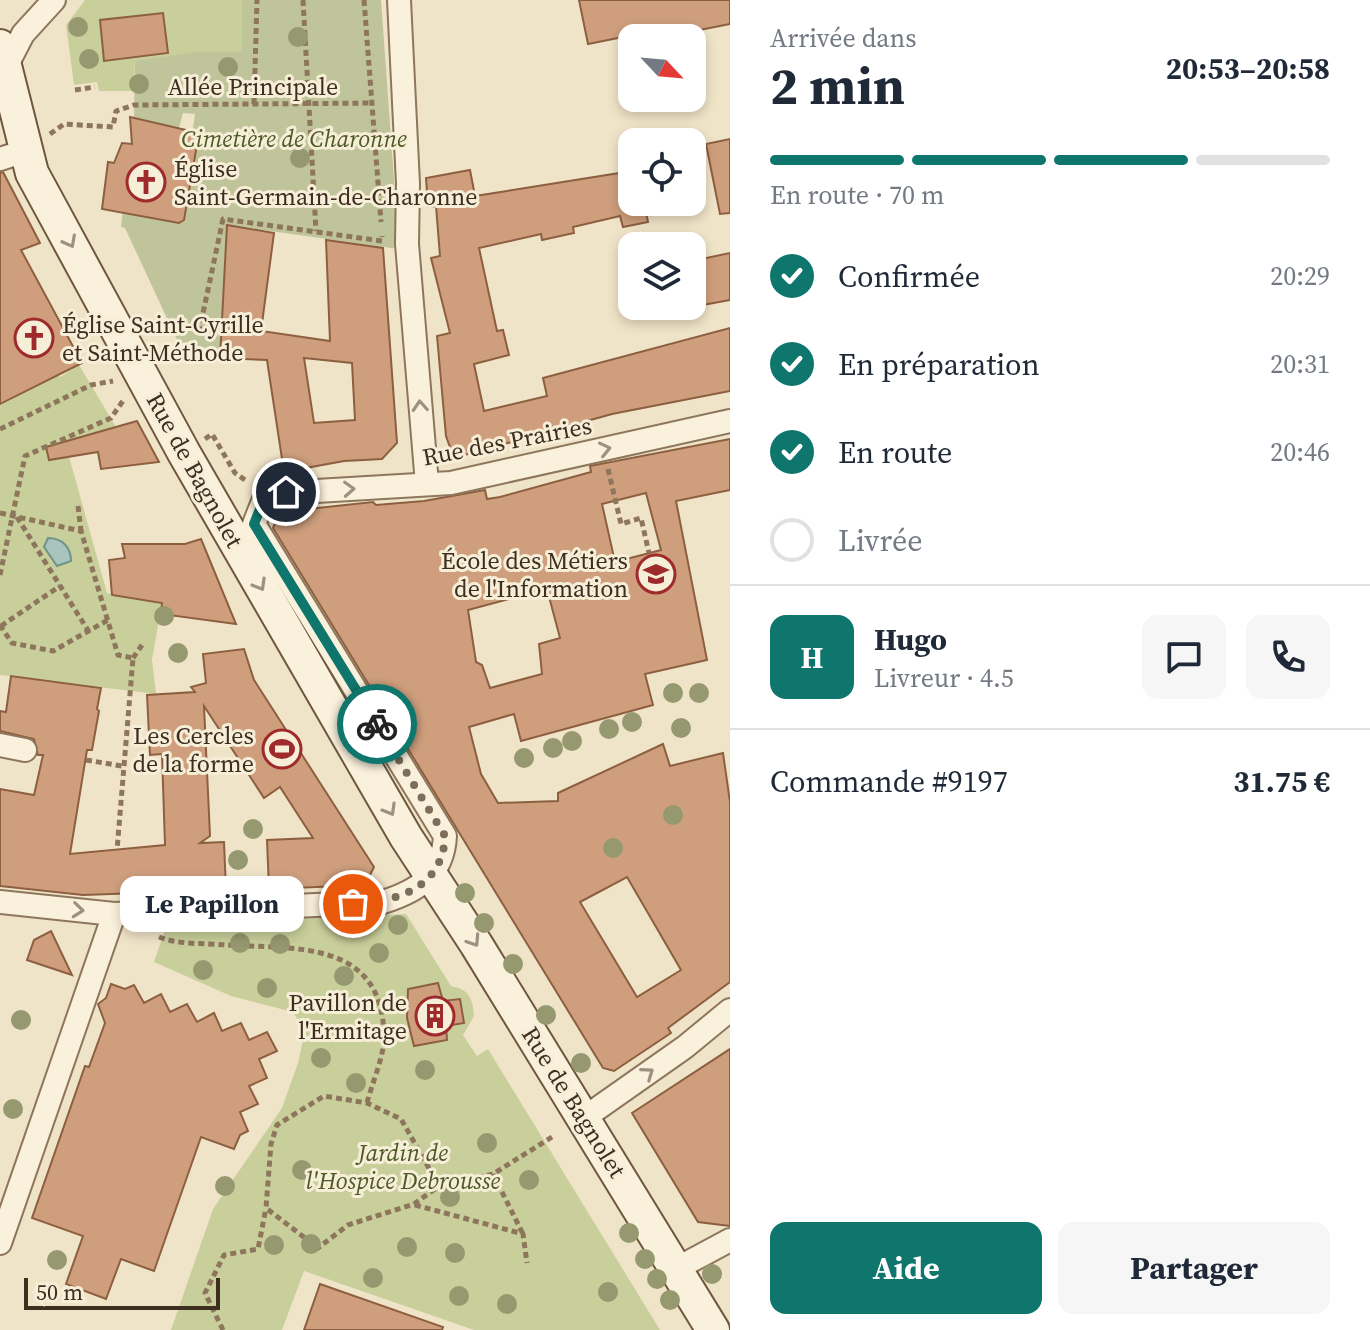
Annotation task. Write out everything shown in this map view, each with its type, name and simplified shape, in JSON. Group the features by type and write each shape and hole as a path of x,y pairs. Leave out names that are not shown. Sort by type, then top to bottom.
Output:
{"street":[{"path":"2,58 54,0"},
{"path":"399,0 408,184 407,244 427,484"},
{"name":"Rue de Bagnolet","path":"2,58 12,155 32,173 139,370 406,837 584,1118 713,1330"},
{"name":"Rue des Prairies","path":"257,515 266,494 451,483 730,421"},
{"name":"Rue de Bagnolet","path":"257,515 254,524 445,836 444,856 432,876"},
{"path":"0,745 25,750"},
{"path":"0,902 114,914 383,902 402,896 432,876"},
{"path":"0,1243 114,914"},
{"path":"584,1118 685,1047 730,1010"},
{"path":"676,1269 730,1240"}],"path":[{"path":"254,104 257,0"},
{"path":"303,0 316,231"},
{"path":"199,332 223,219 382,241 364,0"},
{"path":"75,90 95,87"},
{"name":"Allée Principale","path":"64,124 113,127 116,111 134,105 373,103"},
{"path":"0,429 91,385 117,380 139,370"},
{"path":"0,575 16,517 25,456 111,418 126,397 123,382 139,370"},
{"path":"212,434 235,473"},
{"path":"603,449 621,524 641,518 649,553"},
{"path":"78,506 81,531 118,655 133,658"},
{"path":"0,513 81,531"},
{"path":"16,517 89,632"},
{"path":"60,586 0,626 12,643 53,651 108,620"},
{"path":"117,850 133,658 142,645"},
{"path":"86,760 122,766"},
{"path":"163,939 292,948 329,955 362,969 377,998 384,1038 367,1103"},
{"path":"223,1330 205,1293 224,1255 258,1249 266,1208 271,1144 277,1125 324,1096 367,1103 401,1119 439,1186"},
{"path":"266,1208 318,1248 348,1225 414,1204 439,1186 493,1174 552,1137"},
{"path":"493,1174 523,1234 527,1263"},
{"path":"414,1204 523,1234"}],"green space":[{"path":"85,0 242,0 242,52 135,61 133,91 99,91 97,82 74,85 66,25","holes":["163,13 167,53 104,60 100,20"]},
{"name":"Cimetière de Charonne","path":"242,0 381,0 399,249 227,225 220,350 179,344 125,228 121,227 123,210 142,213 143,217 144,214 163,220 184,220 195,158 195,135 199,135 193,128 195,114 183,113 179,128 134,117 135,61 197,52 242,52"},
{"path":"79,365 116,427 65,442 107,593 162,603 152,660 156,694 0,675 0,404 56,372 60,377"},
{"name":"Jardin de l'Hospice Debrousse","path":"406,914 451,986 466,992 471,1000 474,1016 463,1035 477,1056 488,1049 660,1330 474,1330 304,1271 282,1330 171,1330 213,1209 282,1108 298,1063 305,1031 293,1012 231,996 154,962 167,924"}],"water":[{"path":"48,538 65,544 71,561 57,566 44,547"}],"building":[{"path":"579,0 730,0 730,24 706,29 706,24 618,24 618,38 588,44"},
{"path":"163,13 168,53 104,61 100,20"},
{"name":"Église Saint-Germain-de-Charonne","path":"130,117 199,133 184,220 179,223 102,209 108,162 114,163 122,143 132,144"},
{"path":"730,139 730,213 720,214 706,144"},
{"path":"470,170 475,196 618,173 620,216 573,227 574,233 542,240 541,234 479,248 497,331 503,330 509,355 474,364 484,411 547,396 543,378 730,328 730,391 612,414 461,456 459,448 451,450 446,436 437,336 450,333 431,258 440,256 436,206 428,207 426,178"},
{"name":"Église Saint-Cyrille et Saint-Méthode","path":"3,172 40,243 21,250 82,363 0,404 0,173"},
{"path":"620,216 647,216 648,222 623,227"},
{"path":"227,225 274,233 261,331 330,341 326,240 383,248 397,443 382,459 344,461 284,472 267,360 220,358","holes":["304,358 352,363 355,420 314,423"]},
{"path":"730,253 730,300 706,304 706,258"},
{"path":"137,421 159,462 101,469 98,452 49,460 46,447"},
{"path":"730,439 730,490 676,501 707,660 645,674 653,705 521,741 514,714 469,727 481,774 498,803 558,801 558,793 663,744 670,766 723,753 730,802 730,982 668,1028 671,1033 614,1071 603,1068 273,528 280,512 373,502 376,505 424,501 485,490 487,499 591,472 590,466","holes":["646,493 661,550 615,562 602,504","547,589 560,638 539,644 542,674 490,688 482,665 476,662 468,610","627,877 681,970 637,997 580,902"]},
{"path":"201,539 236,624 161,614 162,603 112,595 109,560 125,558 122,544 185,544"},
{"path":"244,649 254,680 374,867 365,885 269,889 267,840 313,838 280,787 264,798 204,706 210,836 200,843 224,842 226,890 83,895 0,886 0,789 34,795 43,755 38,755 34,739 0,731 0,711 6,712 11,676 101,688 92,750 87,750 70,854 165,845 162,754 150,755 147,695 195,692 191,687 206,683 203,654"},
{"path":"51,931 72,975 27,960 34,940"},
{"name":"Pavillon de l'Ermitage","path":"438,983 443,1001 460,999 464,1023 446,1026 447,1040 414,1046 407,1018 408,989"},
{"path":"111,984 125,989 134,985 144,1003 161,994 170,1012 187,1004 197,1022 214,1013 222,1031 241,1023 249,1040 267,1032 277,1051 259,1059 267,1078 249,1086 258,1104 240,1112 248,1131 240,1135 234,1149 201,1137 154,1271 121,1259 106,1299 66,1284 83,1236 32,1218 85,1066 89,1067 105,1023 98,1004 106,998"},
{"path":"730,1049 730,1226 698,1222 632,1113"},
{"path":"320,1284 443,1327 442,1330 304,1330"}],"way so far":[{"path":"353,904 383,902 402,896 432,876 444,856 445,836 377,724"}],"place":[{"name":"Église Saint-Germain-de-Charonne","path":"146,182"},
{"name":"Église Saint-Cyrille et Saint-Méthode","path":"34,338"},
{"name":"École des Métiers de l'Information","path":"656,574"},
{"name":"Les Cercles de la forme","path":"282,749"},
{"name":"Le Papillon","path":"353,904"},
{"name":"Pavillon de l'Ermitage","path":"435,1016"}],"route":[{"path":"286,492 266,494 254,524 377,724"}]}
